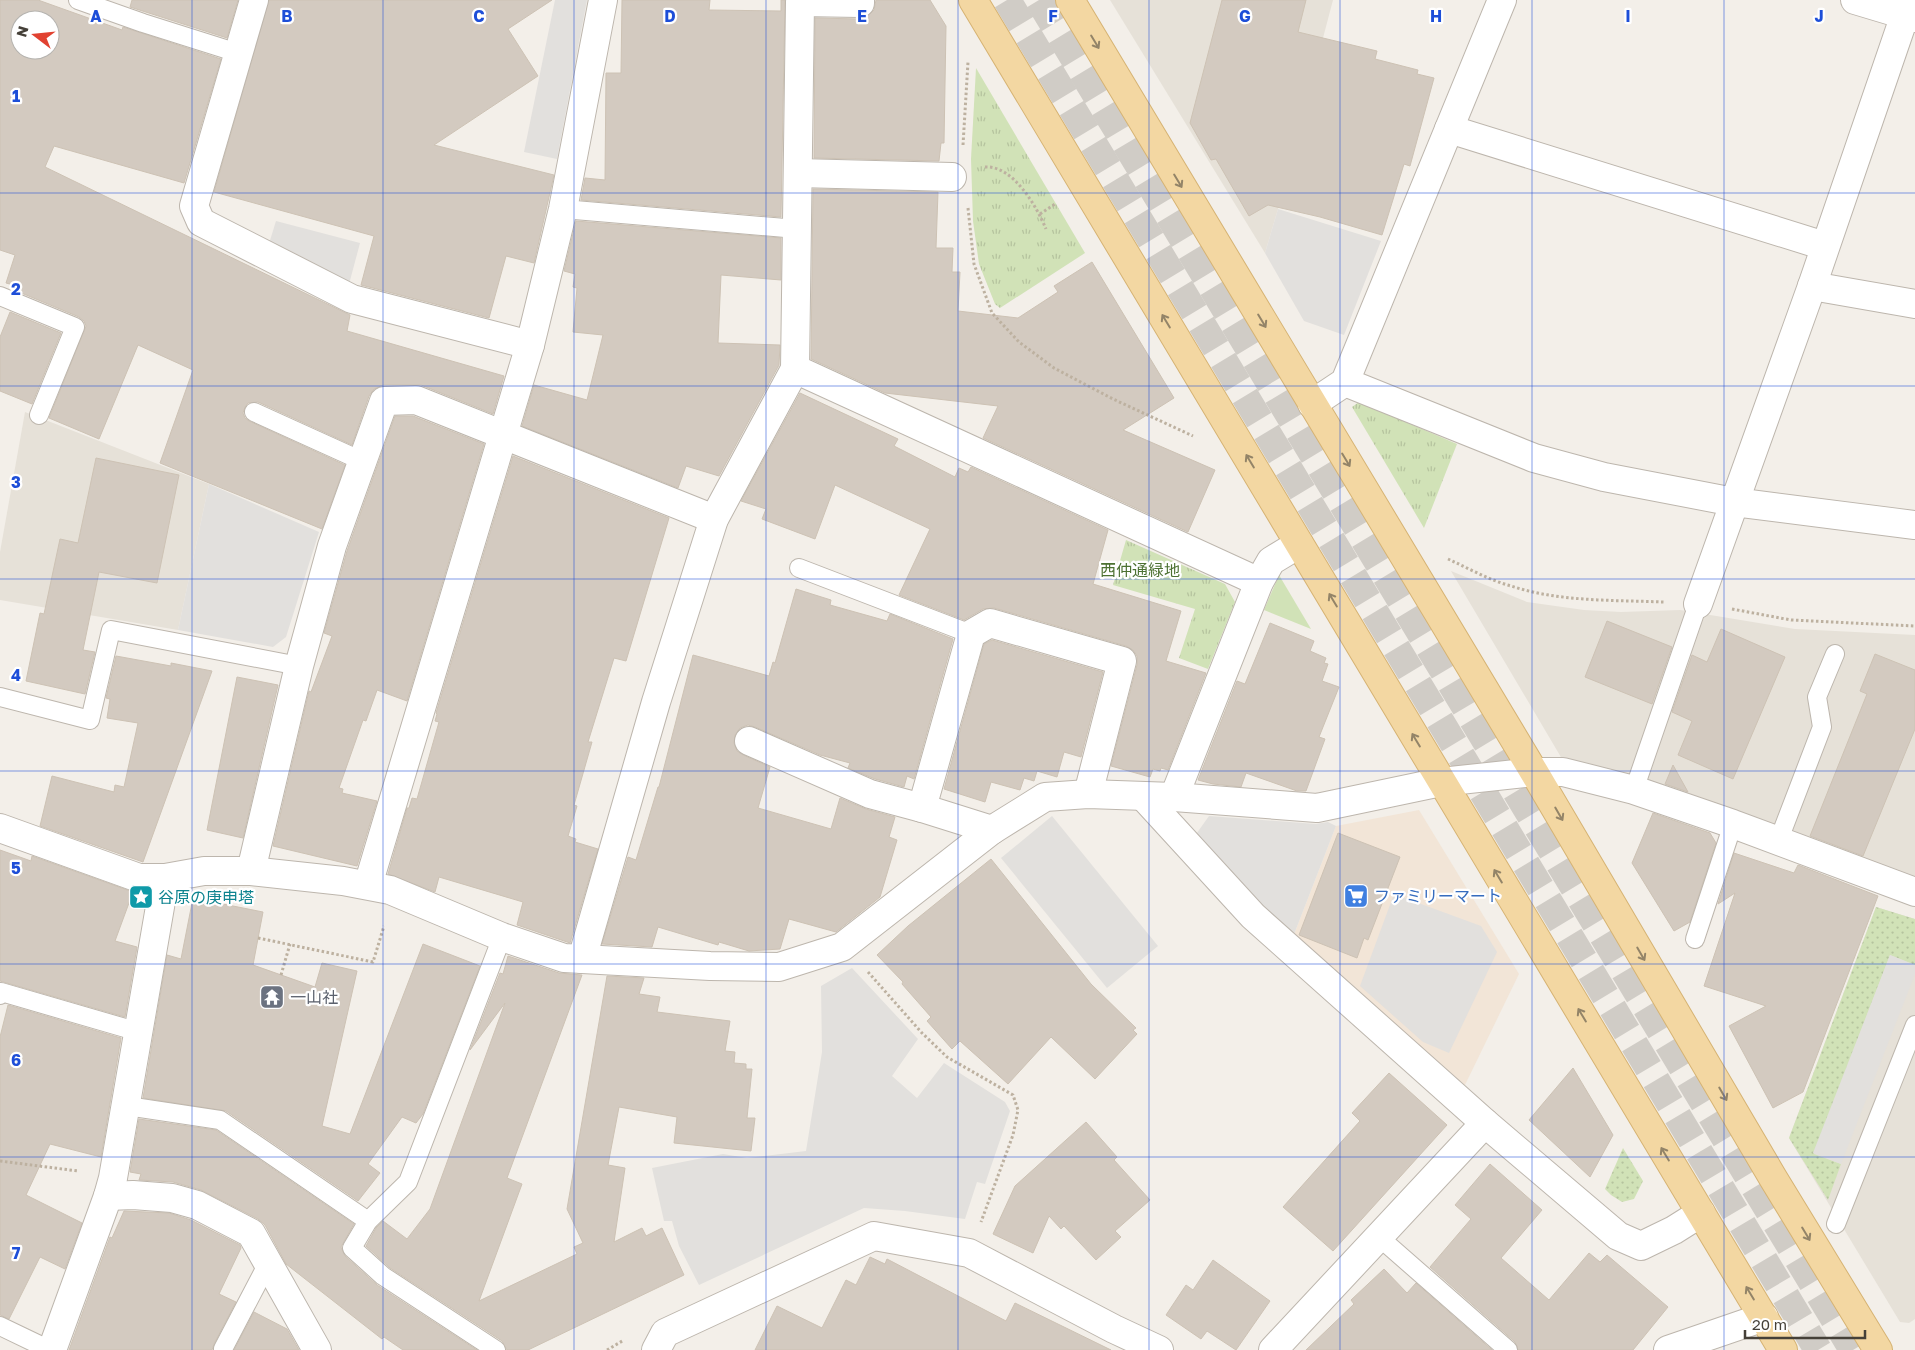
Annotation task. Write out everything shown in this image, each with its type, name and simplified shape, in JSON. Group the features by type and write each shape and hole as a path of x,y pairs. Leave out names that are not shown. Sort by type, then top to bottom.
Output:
{"main road":[{"path":"973,0 1441,782 1784,1350"},
{"path":"1070,0 1534,772 1772,1178 1878,1350"}],"street":[{"path":"254,0 194,206 202,222 352,299 530,344"},
{"path":"368,885 530,344 563,209 603,0"},
{"path":"582,959 656,702 714,519 795,369 800,2 860,3 860,0"},
{"path":"1312,404 1346,382 1502,0"},
{"path":"1698,604 1910,11 1855,0"},
{"path":"1449,129 1826,246"},
{"path":"798,174 952,177"},
{"path":"1812,286 1915,304"},
{"path":"795,369 1259,582"},
{"path":"1346,382 1534,458 1604,477 1734,502 1915,525"},
{"path":"251,871 299,666 332,546 384,401 416,400 714,519"},
{"path":"1174,797 1259,582 1271,561 1299,544"},
{"path":"922,808 971,634 990,623 1122,661 1088,794"},
{"path":"749,741 870,794 992,830"},
{"path":"0,828 139,878 165,878 204,871 251,871 343,881 396,892 502,936 564,958 710,966 779,967 844,945 992,830 1045,797 1088,794 1174,797 1317,808 1441,782 1534,772 1563,772 1634,790 1733,824 1915,892"},
{"path":"1143,796 1253,916 1485,1123 1618,1236 1641,1246 1674,1230 1701,1213"},
{"path":"51,1350 110,1187 140,1032 165,878"},
{"path":"1278,1348 1485,1123"},
{"path":"110,1187 133,1194 172,1198 197,1205 251,1232 317,1350"},
{"path":"656,1350 665,1333 874,1236 969,1253 1114,1329 1159,1350"},
{"path":"1668,1350 1764,1318"}],"lane":[{"path":"78,0 238,54"},
{"path":"563,209 797,229"},
{"path":"0,296 75,327 39,415"},
{"path":"254,412 362,461"},
{"path":"799,568 971,634"},
{"path":"1634,790 1698,604"},
{"path":"0,697 90,720 111,630 299,666"},
{"path":"1778,842 1822,727 1817,697 1836,654"},
{"path":"1695,939 1733,824"},
{"path":"496,1350 383,1276 352,1248 368,1221 408,1182 502,936"},
{"path":"0,995 1,992 140,1032"},
{"path":"1836,1224 1915,1025"},
{"path":"126,1106 220,1120 368,1221"},
{"path":"1380,1237 1508,1350"},
{"path":"223,1349 268,1263"},
{"path":"0,1326 51,1350"}],"path":[{"path":"963,150 967,68 970,54"},
{"path":"982,168 989,167 1012,178 1040,214 1046,229"},
{"path":"1040,214 1062,200"},
{"path":"967,204 974,264 992,313 1019,342 1054,368 1113,399 1198,439"},
{"path":"258,938 372,962 396,892"},
{"path":"281,975 290,944"},
{"path":"844,945 922,1033 947,1057 1013,1095 1018,1110 1013,1135 969,1253"},
{"path":"0,1161 110,1187"}],"shaded area":[{"path":"555,0 587,0 557,159 524,152"},
{"path":"1110,0 1333,0 1265,253"},
{"path":"1278,209 1381,241 1344,335 1304,321 1265,253"},
{"path":"276,221 360,243 348,288 268,247"},
{"path":"25,412 209,484 178,630 0,600 0,552"},
{"path":"209,484 319,532 286,637 273,647 178,630"},
{"path":"1451,571 1527,602 1584,610 1621,612 1680,610 1795,629 1915,635 1915,879 1565,764"},
{"path":"1419,810 1519,974 1464,1087 1293,937 1336,826"},
{"path":"1052,816 1158,946 1107,988 1001,858"},
{"path":"1209,816 1316,824 1328,822 1336,826 1293,937 1194,837"},
{"path":"1394,894 1481,926 1497,952 1449,1053 1423,1042 1360,986"},
{"path":"1876,907 1915,919 1915,1319 1909,1323 1900,1322 1789,1138"},
{"path":"1890,955 1915,965 1915,974 1841,1164 1813,1153"},
{"path":"852,968 918,1039 892,1076 917,1098 944,1063 1005,1102 1010,1111 985,1184 977,1182 965,1219 864,1208 699,1285 679,1246 672,1221 664,1221 652,1168 723,1154 747,1158 806,1151 822,1052 821,986"}],"green space":[{"path":"976,68 1085,253 1000,308 995,304 979,264 973,221 971,159"},
{"path":"1359,402 1457,444 1424,528 1352,407"},
{"name":"西仲通緑地","path":"1126,540 1225,584 1235,602 1208,669 1179,658 1195,609 1113,585"},
{"path":"1279,575 1311,629 1264,610"},
{"path":"1876,907 1915,919 1915,965 1890,955 1814,1154 1841,1164 1828,1200 1789,1138"},
{"path":"1623,1148 1643,1181 1634,1199 1622,1202 1605,1189"}],"building":[{"path":"0,0 38,0 122,30 123,27 221,59 184,183 54,146 45,167 350,315 347,331 504,376 493,414 421,385 383,385 374,389 369,396 352,445 258,402 248,403 243,413 249,421 345,465 322,529 160,463 193,370 138,345 99,439 49,418 86,326 79,317 19,292 21,287 6,283 15,255 0,250"},
{"path":"132,0 238,0 227,38 130,7"},
{"path":"269,0 552,0 508,29 538,76 434,145 554,175 534,263 506,256 489,318 361,285 374,236 214,192"},
{"path":"622,0 710,0 709,10 781,11 781,0 785,0 781,217 581,200 585,178 605,180 606,73 621,73"},
{"path":"876,0 930,0 946,26 944,143 941,143 939,161 814,158 815,18 860,19 867,17 874,10"},
{"path":"1222,0 1306,0 1298,32 1377,51 1375,59 1418,70 1417,74 1434,78 1410,166 1404,164 1382,235 1320,217 1268,205 1249,216 1216,159 1211,160 1190,123"},
{"path":"813,189 938,192 936,248 953,248 952,272 960,272 958,311 1018,318 1058,292 1054,286 1092,262 1174,398 1123,430 1215,470 1188,532 983,438 998,406 885,393 811,359"},
{"path":"576,221 781,238 781,280 721,275 718,343 780,345 779,365 719,476 686,466 678,488 522,426 534,385 587,400 603,335 573,332 577,288 573,287 575,274 564,271"},
{"path":"10,312 61,333 32,404 0,391 0,337"},
{"path":"800,393 898,439 894,446 955,477 959,468 968,472 971,467 1108,530 1093,584 1181,611 1166,661 1206,673 1168,770 1161,768 1160,771 1153,769 1150,777 1111,766 1137,665 1137,656 1133,650 1126,646 994,608 983,609 964,620 899,595 930,529 835,485 815,539 762,519 766,509 741,501"},
{"path":"395,416 413,416 484,444 407,701 377,690 366,721 363,720 339,788 343,789 342,793 377,801 357,866 273,846 309,691 311,692 332,636 324,633 347,551"},
{"path":"513,456 669,518 626,661 614,658 588,742 592,742 574,805 577,806 568,836 576,839 575,842 598,849 570,943 517,925 523,902 439,877 435,892 388,874 407,808 409,808 412,798 417,799 439,722 435,721 436,713"},
{"path":"96,458 179,475 157,583 99,572 83,650 95,652 85,694 26,681 40,613 44,614 60,539 78,543"},
{"path":"796,589 831,600 830,605 887,621 890,614 953,639 914,779 907,776 904,787 875,779 848,768 850,763 820,755 755,727 748,725 740,728 735,735 734,743 737,751 770,767 758,808 831,829 840,798 866,809 895,817 889,837 897,840 880,897 836,932 789,919 780,949 749,951 719,942 718,945 658,927 652,947 602,944 628,857 636,860 659,787 693,655 769,676 773,662 775,663"},
{"path":"1607,621 1672,647 1652,704 1585,677"},
{"path":"1270,623 1314,641 1310,651 1326,658 1324,663 1328,664 1322,681 1339,687 1319,737 1325,739 1306,791 1297,791 1246,773 1241,787 1213,784 1198,780 1237,681 1245,684"},
{"path":"1721,629 1785,657 1733,779 1678,755 1692,721 1672,712 1692,655 1707,662"},
{"path":"992,640 1103,672 1081,757 1064,752 1057,777 1037,771 1034,781 1024,778 1020,790 991,782 985,802 944,789 984,644"},
{"path":"1875,654 1915,670 1915,729 1863,856 1810,836 1867,694 1860,691"},
{"path":"116,656 171,666 171,663 212,671 143,862 40,826 52,776 114,792 115,785 124,787 138,723 107,718 110,699 106,698"},
{"path":"237,677 278,685 243,838 207,830"},
{"path":"1673,765 1688,792 1665,784"},
{"path":"1653,813 1710,833 1716,843 1690,922 1674,931 1632,863"},
{"path":"1338,833 1400,857 1368,940 1364,938 1357,958 1299,935"},
{"path":"0,850 31,861 32,856 133,892 115,941 137,947 125,1017 0,981"},
{"path":"1734,853 1794,873 1798,865 1878,896 1803,1092 1773,1108 1729,1026 1766,1006 1704,986 1735,893 1718,904"},
{"path":"991,859 1091,984 1136,1028 1133,1030 1137,1034 1095,1079 1051,1037 1008,1084 960,1041 952,1049 927,1021 931,1017 902,984 903,982 877,955 908,926"},
{"path":"193,898 263,912 253,965 315,987 322,963 357,971 322,1126 350,1134 423,944 480,966 423,1114 416,1123 402,1117 368,1164 380,1173 358,1201 226,1111 143,1098 167,955 181,959"},
{"path":"508,956 559,973 582,975 507,1178 522,1184 479,1301 577,1254 574,1247 583,1243 567,1209 607,976 644,978 639,994 660,997 657,1012 730,1021 725,1051 735,1052 734,1063 746,1064 746,1069 752,1069 747,1118 755,1118 751,1151 674,1143 677,1117 619,1107 608,1165 625,1168 614,1242 642,1228 646,1236 662,1228 684,1275 528,1350 507,1350 502,1341 390,1268 366,1246 376,1228 383,1221 407,1239 430,1209 505,1003 470,1050 500,973 503,974"},
{"path":"8,1005 121,1038 101,1157 50,1144 26,1195 82,1223 65,1269 40,1257 9,1319 0,1315 0,1037"},
{"path":"1573,1068 1613,1135 1590,1177 1529,1120"},
{"path":"1389,1073 1447,1125 1333,1251 1283,1207 1360,1121 1352,1113"},
{"path":"139,1119 216,1130 354,1224 341,1247 345,1256 377,1285 477,1350 403,1350 384,1337 382,1339 286,1264 265,1225 258,1219 201,1190 173,1182 139,1180 141,1174 130,1172"},
{"path":"1086,1122 1117,1157 1114,1160 1150,1200 1115,1231 1121,1237 1096,1260 1064,1226 1061,1229 1049,1216 1033,1253 993,1234 1015,1186"},
{"path":"1490,1164 1542,1210 1501,1258 1549,1300 1589,1253 1600,1262 1607,1255 1668,1307 1633,1350 1518,1350 1515,1342 1430,1267 1471,1219 1455,1205"},
{"path":"124,1211 169,1213 191,1220 240,1245 241,1248 219,1294 236,1302 212,1350 69,1350 110,1237 112,1238"},
{"path":"870,1257 885,1264 887,1259 1006,1321 1015,1303 1111,1350 755,1350 777,1306 822,1328 846,1280 856,1285"},
{"path":"1213,1260 1270,1301 1236,1350 1207,1331 1201,1339 1166,1315 1186,1285 1193,1290"},
{"path":"1384,1269 1407,1293 1416,1283 1492,1350 1306,1350 1354,1304 1351,1300"},
{"path":"254,1312 287,1329 299,1350 234,1350"}],"tunnel":[{"path":"1007,0 1818,1350"},
{"path":"1039,0 1853,1350"}],"place":[{"name":"ファミリーマート","path":"1356,896"},
{"name":"谷原の庚申塔","path":"141,897"},
{"name":"一山社","path":"272,997"}]}
